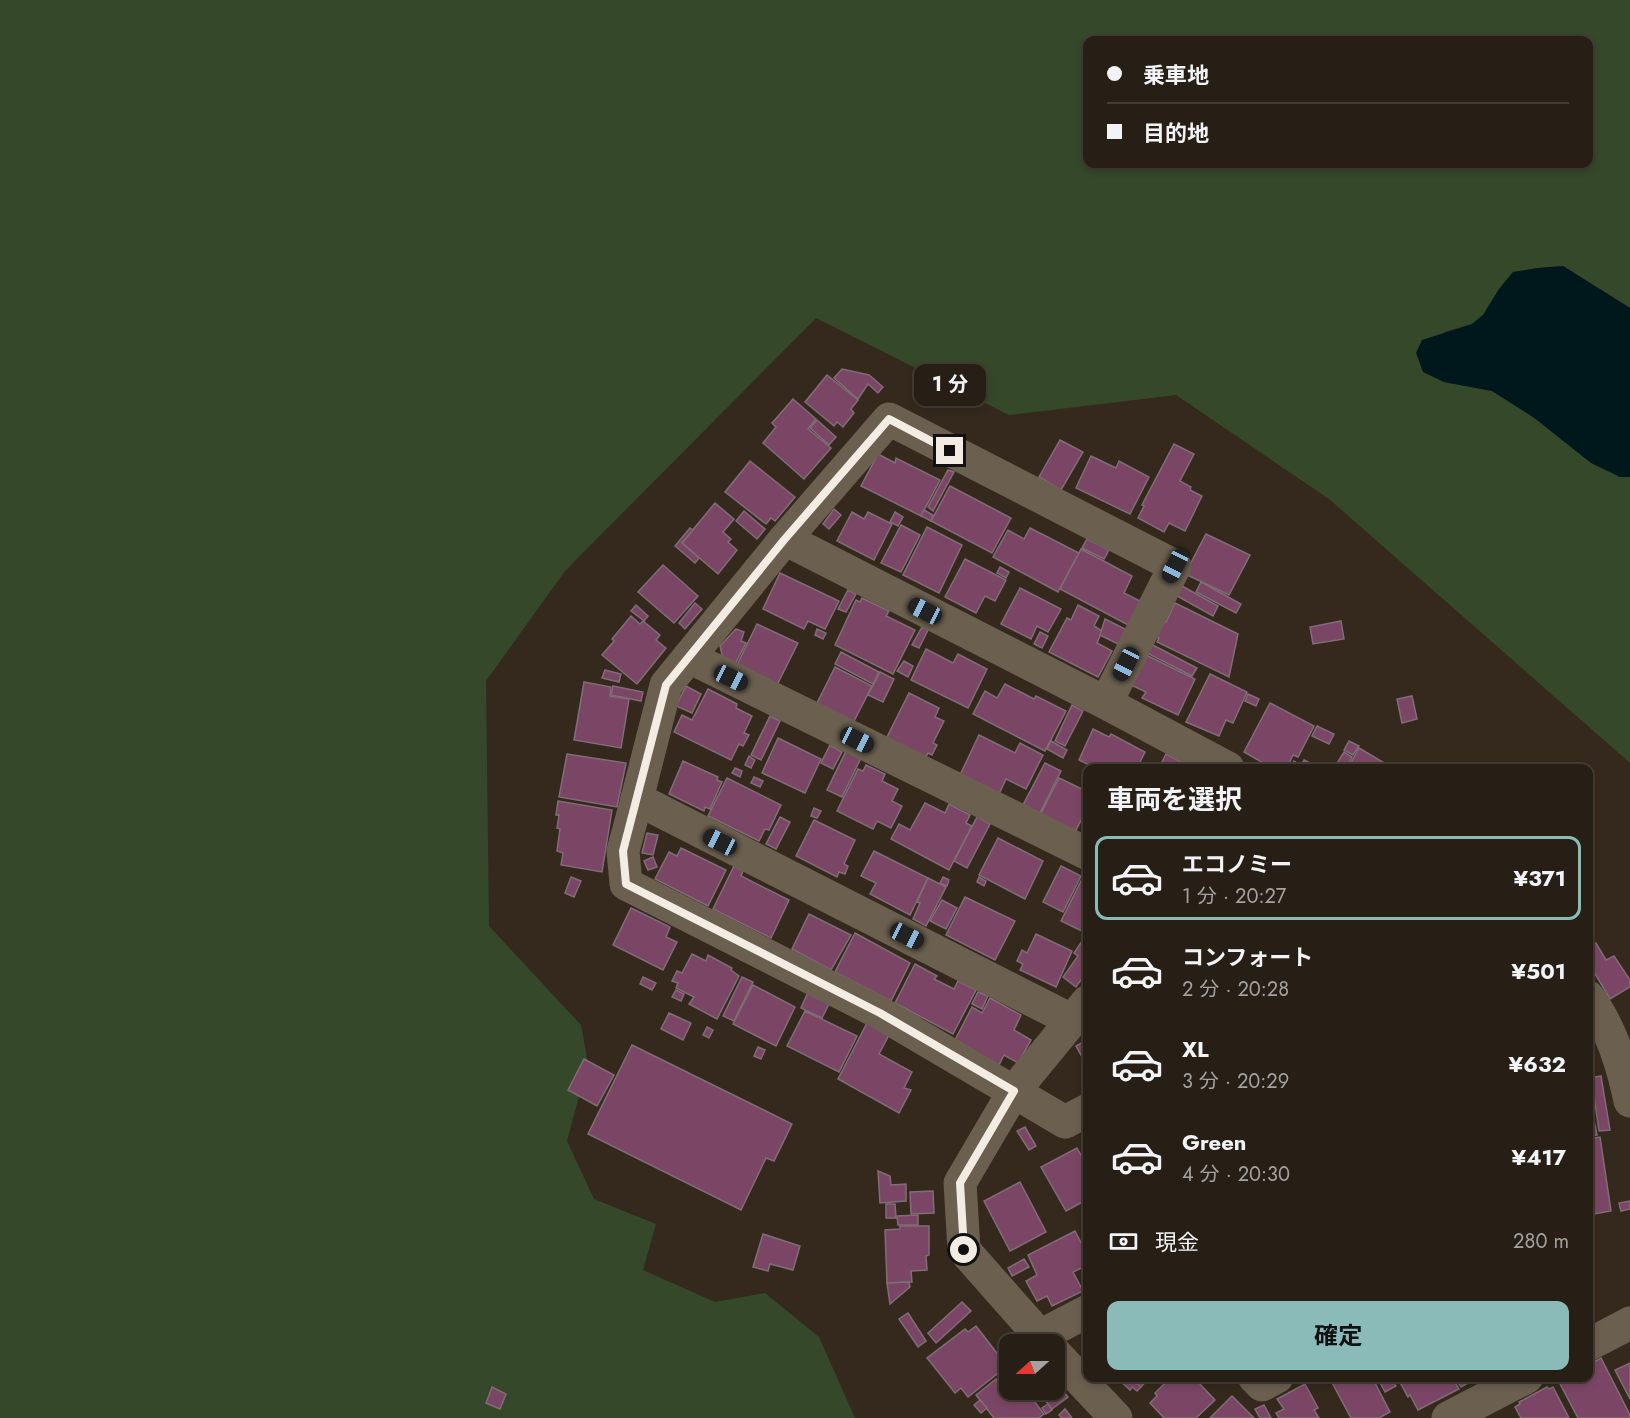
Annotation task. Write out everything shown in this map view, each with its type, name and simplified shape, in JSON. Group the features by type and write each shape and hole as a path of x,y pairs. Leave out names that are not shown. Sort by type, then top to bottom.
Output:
{"street":[{"path":"1083,1113 1065,1122 880,1013 626,884 623,851 666,685 784,540 889,419 1175,566 1106,703"},
{"path":"784,540 1106,703 1220,764"},
{"path":"689,657 1083,852"},
{"path":"637,799 1080,1011 1014,1091 960,1183 964,1250 1038,1334"},
{"path":"1593,1002 1598,1008 1600,1045 1623,1069 1630,1101"},
{"path":"1059,1334 1083,1315"},
{"path":"1593,1342 1630,1323"},
{"path":"1065,1363 1116,1418"},
{"path":"1449,1418 1517,1382"}],"green space":[{"path":"0,0 1630,0 1630,308 1563,266 1513,272 1483,315 1472,324 1444,332 1444,382 1492,391 1620,477 1630,477 1630,763 1329,499 1176,395 1009,415 816,318 565,571 486,681 489,926 581,1025 588,1063 567,1141 594,1199 656,1224 643,1270 715,1302 765,1293 819,1337 855,1418 0,1418"}],"water":[{"path":"1563,266 1630,308 1630,477 1620,477 1591,463 1533,417 1492,391 1444,382 1423,372 1416,353 1422,340 1472,324 1483,315 1513,272"}],"building":[{"path":"842,369 869,375 883,387 878,393 868,384 858,399 834,378"},
{"path":"827,375 858,400 851,409 854,413 843,427 837,422 834,426 805,402"},
{"path":"793,399 816,419 808,429 831,448 804,479 763,443 776,427 772,423"},
{"path":"817,420 836,437 829,445 810,428"},
{"path":"1060,440 1083,452 1061,490 1039,477"},
{"path":"1174,444 1194,454 1180,481 1191,487 1190,490 1202,496 1185,531 1169,523 1164,532 1138,518 1144,506 1142,505"},
{"path":"878,454 895,463 896,458 940,480 921,516 861,486"},
{"path":"1091,456 1116,468 1119,461 1149,477 1130,514 1076,488"},
{"path":"750,461 795,497 775,521 771,518 766,524 725,492"},
{"path":"948,470 954,472 933,511 928,507"},
{"path":"950,486 1011,518 992,553 931,521"},
{"path":"715,503 734,519 723,532 731,539 728,542 737,550 718,574 682,543"},
{"path":"834,509 841,515 829,529 823,524"},
{"path":"924,510 933,515 931,521 921,516"},
{"path":"744,511 765,529 757,539 736,521"},
{"path":"852,512 864,519 868,512 892,524 874,560 837,541"},
{"path":"895,512 903,517 898,526 890,522"},
{"path":"901,525 920,535 901,572 881,563"},
{"path":"927,527 962,545 939,593 903,575"},
{"path":"690,528 693,530 682,543 699,558 695,563 675,546"},
{"path":"1030,528 1079,553 1058,592 993,557 1008,530 1024,539"},
{"path":"1206,534 1250,555 1229,595 1185,574"},
{"path":"1087,539 1109,550 1104,559 1082,548"},
{"path":"1081,549 1132,576 1124,593 1142,602 1130,626 1060,589"},
{"path":"965,559 1006,580 995,601 985,596 976,613 945,597"},
{"path":"663,565 698,596 674,623 638,592"},
{"path":"1000,567 1009,572 1006,578 997,573"},
{"path":"780,573 839,601 825,629 808,621 804,629 763,609"},
{"path":"1201,582 1241,604 1236,613 1196,592"},
{"path":"1182,586 1218,606 1213,616 1177,596"},
{"path":"1020,588 1061,609 1048,632 1037,626 1031,639 1001,624"},
{"path":"848,590 856,594 846,612 838,609"},
{"path":"862,598 889,611 886,616 915,630 893,674 835,645 856,600 860,602"},
{"path":"695,603 702,609 685,629 679,623"},
{"path":"1175,603 1238,634 1229,677 1157,642 1159,638 1153,636 1162,619 1166,622"},
{"path":"636,605 648,616 644,621 631,611"},
{"path":"1078,605 1099,616 1094,626 1102,631 1097,643 1112,651 1098,677 1049,652 1067,618 1071,620"},
{"path":"631,616 640,624 643,621 660,635 656,640 666,648 637,684 602,655"},
{"path":"1105,619 1127,630 1120,645 1100,635"},
{"path":"1341,621 1344,639 1313,644 1310,627"},
{"path":"757,624 798,643 777,685 737,665"},
{"path":"922,627 928,630 919,648 912,645"},
{"path":"736,629 744,632 741,641 746,643 735,664 723,659 720,646"},
{"path":"817,629 826,633 823,639 815,635"},
{"path":"1040,632 1048,636 1042,648 1034,644"},
{"path":"1149,643 1197,668 1192,676 1145,652"},
{"path":"926,649 953,663 958,654 987,669 968,708 911,680"},
{"path":"841,652 879,672 873,684 835,664"},
{"path":"1146,655 1195,679 1178,715 1142,698 1146,692 1131,685"},
{"path":"904,661 913,666 908,677 897,671"},
{"path":"835,667 872,686 853,723 816,705"},
{"path":"605,670 621,674 619,682 602,678"},
{"path":"880,672 894,679 883,702 868,695"},
{"path":"1210,674 1247,692 1233,723 1226,720 1219,736 1186,722"},
{"path":"584,682 611,687 610,696 629,699 621,748 574,740"},
{"path":"1005,684 1034,699 1036,696 1066,711 1045,751 973,714 985,691 997,698"},
{"path":"613,686 643,692 641,701 611,695"},
{"path":"686,686 701,694 692,713 676,706"},
{"path":"708,689 737,704 736,708 752,716 744,733 749,735 743,746 739,744 731,760 674,732 682,715 692,720"},
{"path":"909,693 939,708 935,717 944,721 933,743 937,745 932,755 928,753 925,758 886,739"},
{"path":"1248,694 1259,699 1256,706 1245,701"},
{"path":"1412,696 1417,719 1402,723 1397,699"},
{"path":"1270,703 1314,726 1298,757 1293,755 1289,764 1265,764 1244,752"},
{"path":"1072,705 1083,711 1065,746 1055,741"},
{"path":"770,716 780,721 761,760 751,755"},
{"path":"1317,726 1334,734 1329,744 1312,736"},
{"path":"1093,729 1109,737 1111,734 1145,752 1139,764 1087,764 1079,760"},
{"path":"979,735 1015,753 1020,743 1043,755 1026,789 1006,779 999,794 960,775"},
{"path":"778,738 821,759 805,793 762,773"},
{"path":"1051,741 1067,750 1063,758 1047,749"},
{"path":"1349,741 1359,746 1353,755 1344,750"},
{"path":"830,745 842,752 833,769 821,763"},
{"path":"1359,748 1386,764 1350,764"},
{"path":"846,751 861,758 842,797 827,790"},
{"path":"1344,752 1352,757 1348,764 1336,764"},
{"path":"567,754 626,763 617,807 559,797"},
{"path":"1166,754 1185,764 1161,764"},
{"path":"749,756 755,760 751,768 745,765"},
{"path":"683,761 718,777 717,780 722,782 710,809 705,807 704,811 669,794"},
{"path":"1045,763 1061,771 1040,813 1023,805"},
{"path":"866,765 885,774 882,781 898,789 892,801 902,806 891,828 877,821 873,829 837,811 858,769 863,771"},
{"path":"735,768 742,771 740,777 732,773"},
{"path":"754,777 763,781 760,787 751,783"},
{"path":"727,778 781,805 769,830 765,829 759,841 708,816"},
{"path":"1059,778 1083,790 1083,817 1075,832 1040,815"},
{"path":"558,801 612,810 602,872 561,865 563,853 557,851 560,829 557,828 559,815 556,815"},
{"path":"925,803 945,813 949,804 970,815 966,823 972,826 949,870 891,839 899,824 910,830"},
{"path":"814,808 821,811 817,818 811,816"},
{"path":"780,817 790,822 776,849 766,844"},
{"path":"977,817 990,824 967,868 954,861"},
{"path":"814,820 855,840 844,864 848,866 845,874 839,872 837,877 796,856"},
{"path":"647,833 658,835 653,855 642,853"},
{"path":"998,838 1043,861 1025,899 979,875"},
{"path":"681,848 726,870 708,906 655,879 669,852 677,856"},
{"path":"874,851 928,878 910,915 870,894 876,883 861,876"},
{"path":"653,857 657,867 648,870 644,861"},
{"path":"734,866 743,871 741,876 789,900 771,938 713,909"},
{"path":"1061,866 1081,876 1063,912 1043,902"},
{"path":"571,877 581,881 574,897 565,893"},
{"path":"943,877 949,880 947,886 940,883"},
{"path":"979,877 986,881 984,886 977,882"},
{"path":"1083,877 1083,932 1061,921"},
{"path":"928,878 946,887 926,926 913,919 920,903 917,902"},
{"path":"965,897 1015,921 995,960 946,935"},
{"path":"942,900 957,908 946,929 930,921"},
{"path":"631,908 670,927 666,937 677,942 663,970 613,945"},
{"path":"809,914 851,935 831,970 792,949"},
{"path":"855,933 910,963 891,1001 835,972"},
{"path":"1036,934 1072,951 1056,987 1020,970 1023,964 1017,961 1022,950 1027,953"},
{"path":"1083,940 1083,977 1076,987 1063,977 1078,956 1074,953"},
{"path":"1596,943 1606,960 1614,956 1630,980 1630,987 1610,999 1593,970 1593,945"},
{"path":"692,954 706,961 708,955 732,968 731,970 739,976 717,1019 689,1004 694,997 676,988 678,983 672,981 677,971 682,973"},
{"path":"915,964 937,976 934,979 954,989 958,981 976,990 953,1034 895,1003"},
{"path":"643,977 656,983 652,990 640,984"},
{"path":"742,977 753,982 734,1021 723,1016"},
{"path":"753,985 795,1007 776,1046 733,1024"},
{"path":"676,990 684,994 681,1001 672,997"},
{"path":"808,992 830,1002 822,1018 801,1008"},
{"path":"978,992 988,996 982,1009 972,1004"},
{"path":"990,998 1021,1015 1014,1030 1031,1040 1018,1063 1004,1055 999,1065 955,1040 972,1007 982,1013"},
{"path":"805,1011 857,1036 839,1072 787,1046"},
{"path":"669,1013 691,1023 683,1040 661,1029"},
{"path":"867,1023 889,1035 879,1054 912,1072 904,1088 911,1090 899,1113 838,1079"},
{"path":"707,1027 713,1030 709,1038 703,1035"},
{"path":"1083,1042 1083,1059 1076,1046"},
{"path":"632,1045 792,1124 774,1161 766,1158 741,1210 588,1134"},
{"path":"758,1047 765,1050 761,1059 754,1056"},
{"path":"584,1059 614,1075 597,1106 568,1090"},
{"path":"1601,1076 1610,1130 1599,1131 1593,1077"},
{"path":"1593,1115 1597,1135 1593,1135"},
{"path":"1025,1127 1036,1146 1029,1150 1017,1131"},
{"path":"1600,1137 1611,1211 1593,1214 1593,1138"},
{"path":"1077,1148 1083,1158 1083,1202 1066,1211 1041,1167"},
{"path":"878,1171 890,1176 891,1185 906,1184 906,1201 880,1203"},
{"path":"1020,1182 1046,1232 1010,1251 984,1201"},
{"path":"933,1191 934,1213 911,1214 910,1192"},
{"path":"1630,1201 1630,1209 1621,1211 1619,1203"},
{"path":"886,1204 895,1204 896,1218 886,1218"},
{"path":"918,1215 918,1225 898,1225 897,1216"},
{"path":"900,1226 929,1226 927,1270 911,1271 912,1282 887,1283 885,1230 900,1229"},
{"path":"1075,1231 1083,1246 1083,1267 1073,1272 1083,1291 1052,1306 1047,1296 1037,1301 1026,1281 1037,1275 1028,1255"},
{"path":"763,1234 800,1246 793,1270 770,1264 768,1271 753,1267"},
{"path":"1024,1259 1029,1267 1012,1276 1008,1268"},
{"path":"909,1282 910,1287 890,1304 887,1283"},
{"path":"962,1302 971,1311 936,1343 928,1333"},
{"path":"908,1313 926,1341 918,1347 899,1319"},
{"path":"976,1326 999,1356 999,1372 968,1397 961,1388 955,1393 927,1358 965,1329 968,1332"},
{"path":"1601,1358 1630,1418 1578,1418 1559,1382 1593,1382 1593,1362"},
{"path":"1630,1363 1630,1399 1615,1370"},
{"path":"996,1379 999,1383 999,1400 1033,1400 1044,1414 1039,1418 994,1418 976,1395"},
{"path":"1121,1382 1136,1382 1141,1387 1137,1391 1132,1387 1130,1390"},
{"path":"1136,1382 1146,1382 1141,1387"},
{"path":"1166,1382 1198,1382 1215,1400 1196,1418 1164,1418 1150,1403 1157,1396 1155,1393"},
{"path":"1332,1382 1375,1382 1390,1412 1379,1418 1351,1418"},
{"path":"1380,1382 1394,1382 1396,1386 1385,1392"},
{"path":"1400,1382 1455,1382 1459,1389 1418,1410 1410,1395 1408,1397"},
{"path":"1458,1382 1468,1382 1468,1383 1461,1387"},
{"path":"1305,1384 1318,1408 1314,1410 1319,1418 1279,1418 1276,1413 1284,1409 1277,1399"},
{"path":"492,1387 506,1394 500,1409 486,1403"},
{"path":"1547,1387 1549,1389 1553,1387 1569,1418 1521,1418 1515,1407 1520,1404 1519,1402"},
{"path":"1232,1396 1254,1418 1210,1418"},
{"path":"980,1400 987,1408 981,1413 974,1405"},
{"path":"1045,1400 1064,1400 1052,1409"},
{"path":"1048,1404 1052,1410 1046,1414 1042,1408"},
{"path":"1264,1405 1271,1418 1260,1418 1255,1409"},
{"path":"1065,1409 1072,1418 1062,1418 1059,1415"}],"route":[{"path":"950,451 889,419 784,540 666,685 623,851 626,884 880,1013 1014,1091 960,1183 964,1250"}]}
